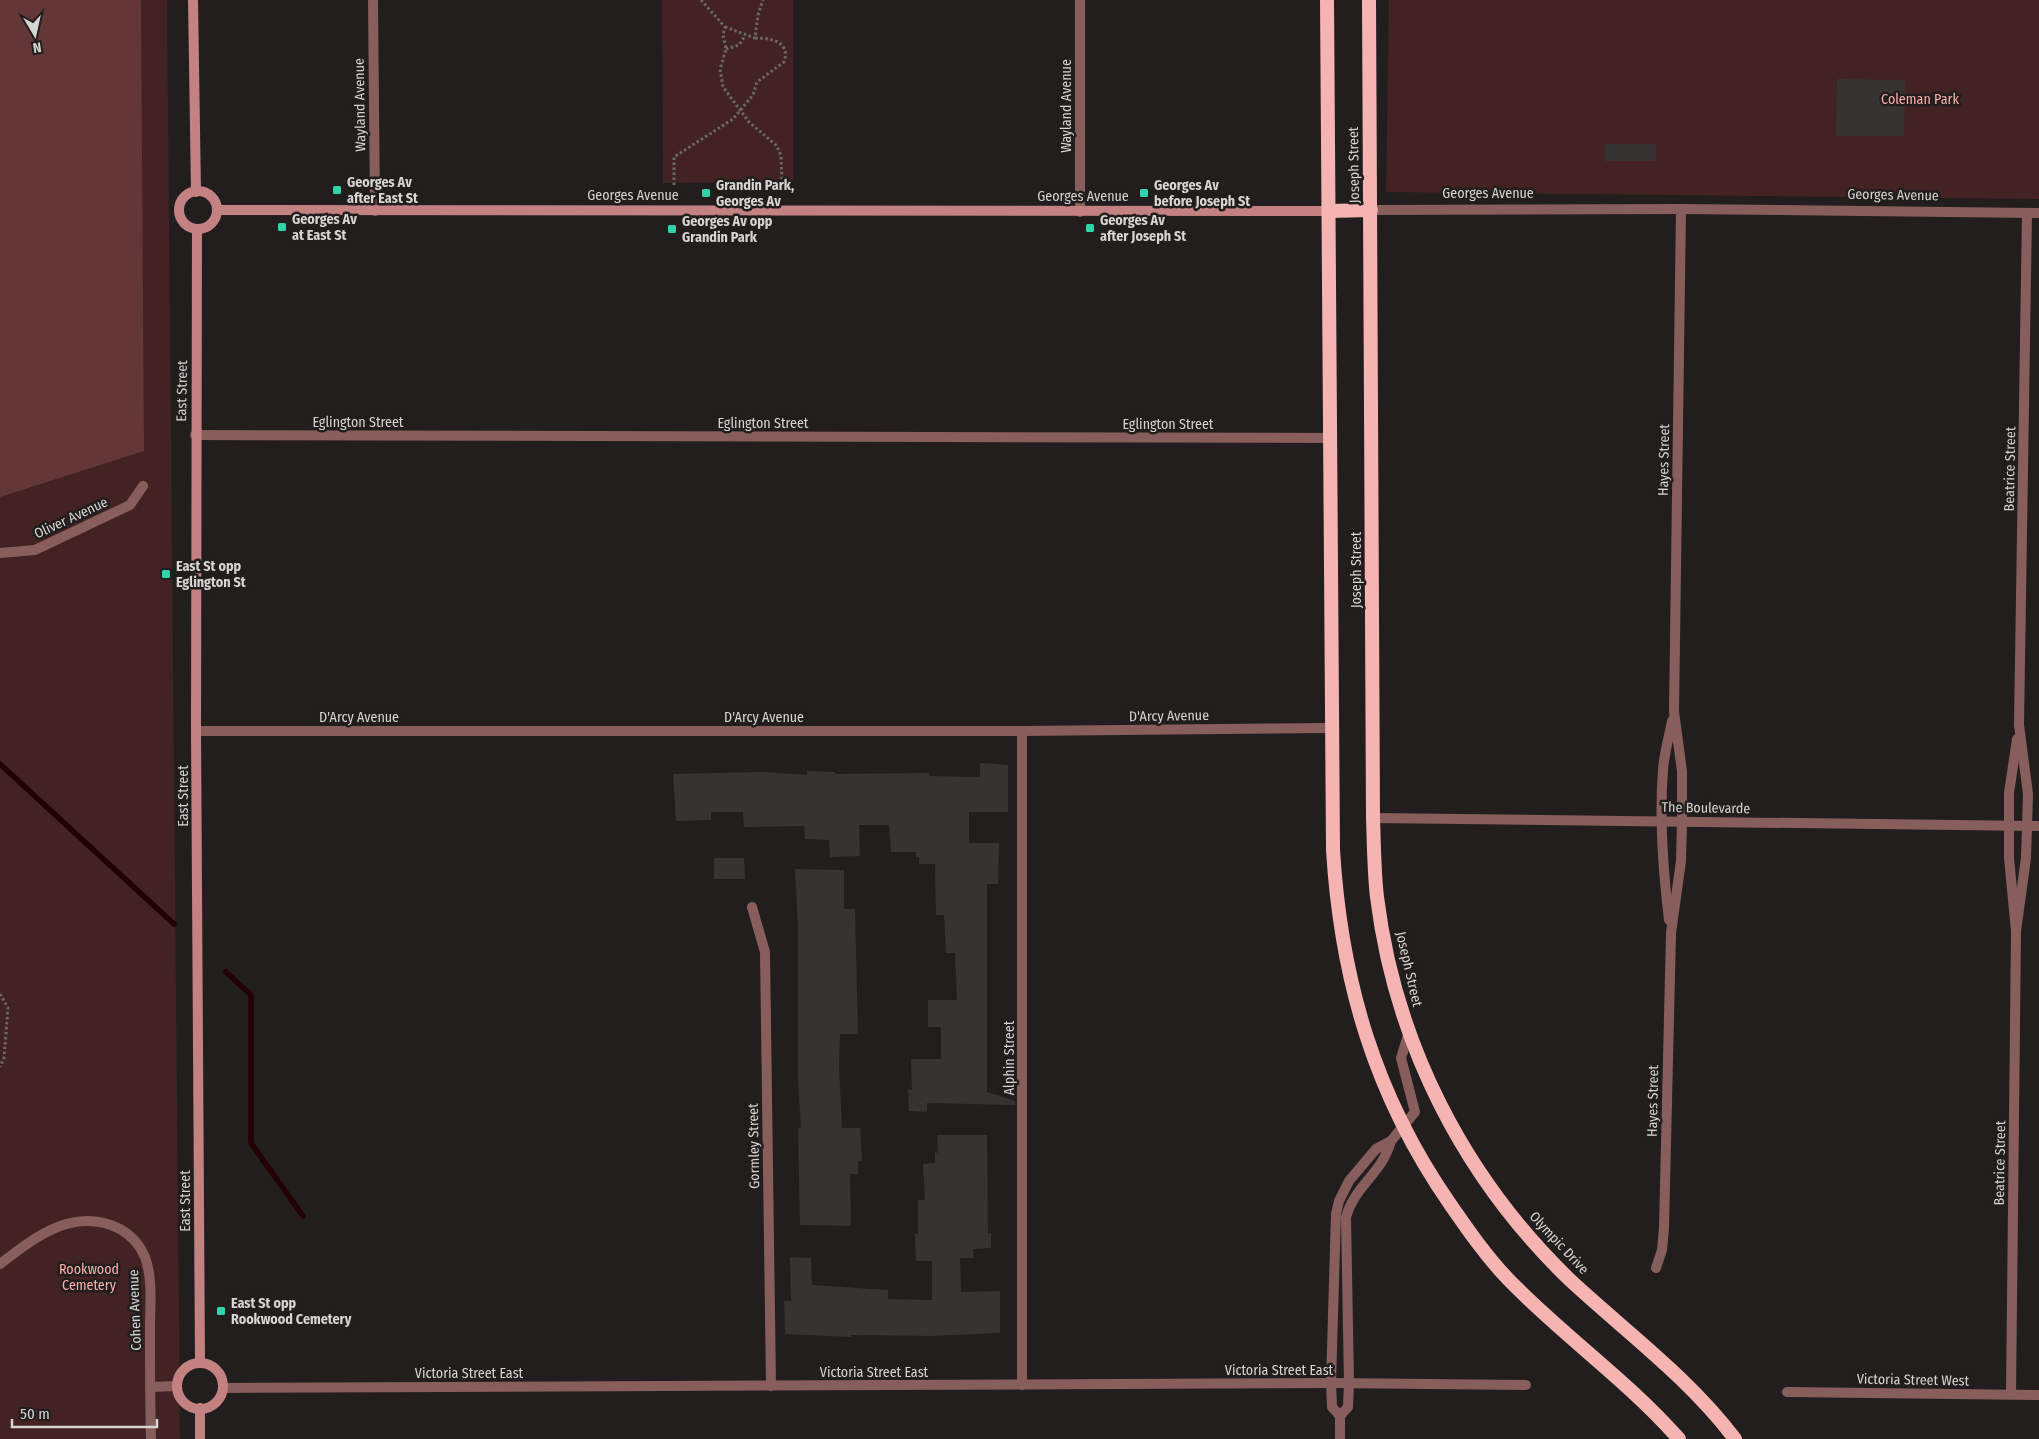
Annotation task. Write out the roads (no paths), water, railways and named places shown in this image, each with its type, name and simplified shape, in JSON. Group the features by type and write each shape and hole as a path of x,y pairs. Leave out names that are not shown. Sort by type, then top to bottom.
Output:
{"highway":[{"name":"Joseph Street","path":"1327,0 1333,850 1340,930 1359,1016 1384,1085 1403,1128"},
{"name":"Joseph Street","path":"1369,0 1373,818 1379,905 1388,956 1409,1032"},
{"name":"Georges Avenue","path":"1329,211 1371,210"},
{"name":"Olympic Drive","path":"1409,1032 1437,1102 1495,1195 1551,1261 1673,1372 1709,1407 1735,1439"},
{"path":"1403,1128 1450,1205 1474,1239 1507,1278 1548,1317 1640,1397 1679,1439"}],"main road":[{"path":"192,0 196,192"},
{"path":"196,192 202,192 212,198 217,210 215,218 210,225 197,229 189,227 182,222 178,209 184,197 196,192"},
{"name":"Georges Avenue","path":"217,210 1329,211"},
{"name":"East Street","path":"197,229 195,435 200,1362"},
{"path":"200,1362 209,1364 216,1369 222,1377 223,1388 216,1402 200,1408 184,1401 177,1386 179,1377 184,1369 200,1362"},
{"path":"200,1408 200,1439"}],"street":[{"name":"Wayland Avenue","path":"373,0 375,211"},
{"name":"Wayland Avenue","path":"1080,0 1080,212"},
{"name":"Georges Avenue","path":"1371,210 1681,209 2039,213"},
{"name":"Hayes Street","path":"1656,1268 1662,1250 1664,1228 1671,934 1681,861 1682,821 1682,770 1674,712 1681,209"},
{"name":"Beatrice Street","path":"2011,1394 2016,931 2009,858 2009,794 2019,725 2027,213"},
{"name":"Eglington Street","path":"195,435 1330,438"},
{"name":"Oliver Avenue","path":"0,553 35,550 130,505 143,486"},
{"name":"Hayes Street","path":"1671,934 1662,860 1662,821 1663,769 1674,712"},
{"name":"Beatrice Street","path":"2016,931 2026,858 2028,794 2019,725"},
{"name":"D'Arcy Avenue","path":"196,731 1022,731 1332,728"},
{"name":"Alphin Street","path":"1022,731 1022,1385"},
{"name":"The Boulevarde","path":"1373,818 2039,826"},
{"name":"Gormley Street","path":"752,907 766,952 771,1386"},
{"path":"1340,1416 1332,1407 1331,1383 1338,1201 1349,1180 1376,1149 1391,1141 1415,1112 1401,1058 1409,1032"},
{"path":"1340,1439 1340,1416 1348,1407 1349,1383 1345,1227 1349,1206 1359,1190 1387,1158 1391,1141"},
{"name":"Cohen Avenue","path":"0,1264 32,1238 52,1228 72,1222 90,1221 109,1224 125,1232 137,1243 145,1256 149,1272 151,1439"},
{"path":"1334,1284 1346,1283"},
{"name":"Victoria Street East","path":"223,1388 1331,1383 1526,1385"},
{"path":"150,1387 177,1386"},
{"name":"Victoria Street West","path":"1787,1392 2039,1395"}],"waterway":[{"path":"0,764 174,924"},
{"path":"226,972 251,995 251,1143 303,1216"}],"place":[{"name":"Georges Av after East St","path":"337,190"},
{"name":"Grandin Park, Georges Av","path":"706,193"},
{"name":"Georges Av before Joseph St","path":"1144,193"},
{"name":"Georges Av at East St","path":"282,227"},
{"name":"Georges Av after Joseph St","path":"1090,228"},
{"name":"Georges Av opp Grandin Park","path":"672,229"},
{"name":"East St opp Eglington St","path":"166,574"},
{"name":"East St opp Rookwood Cemetery","path":"221,1311"}],"park label":[{"name":"Coleman Park","path":"1920,99"},
{"name":"Rookwood Cemetery","path":"89,1278"}]}
